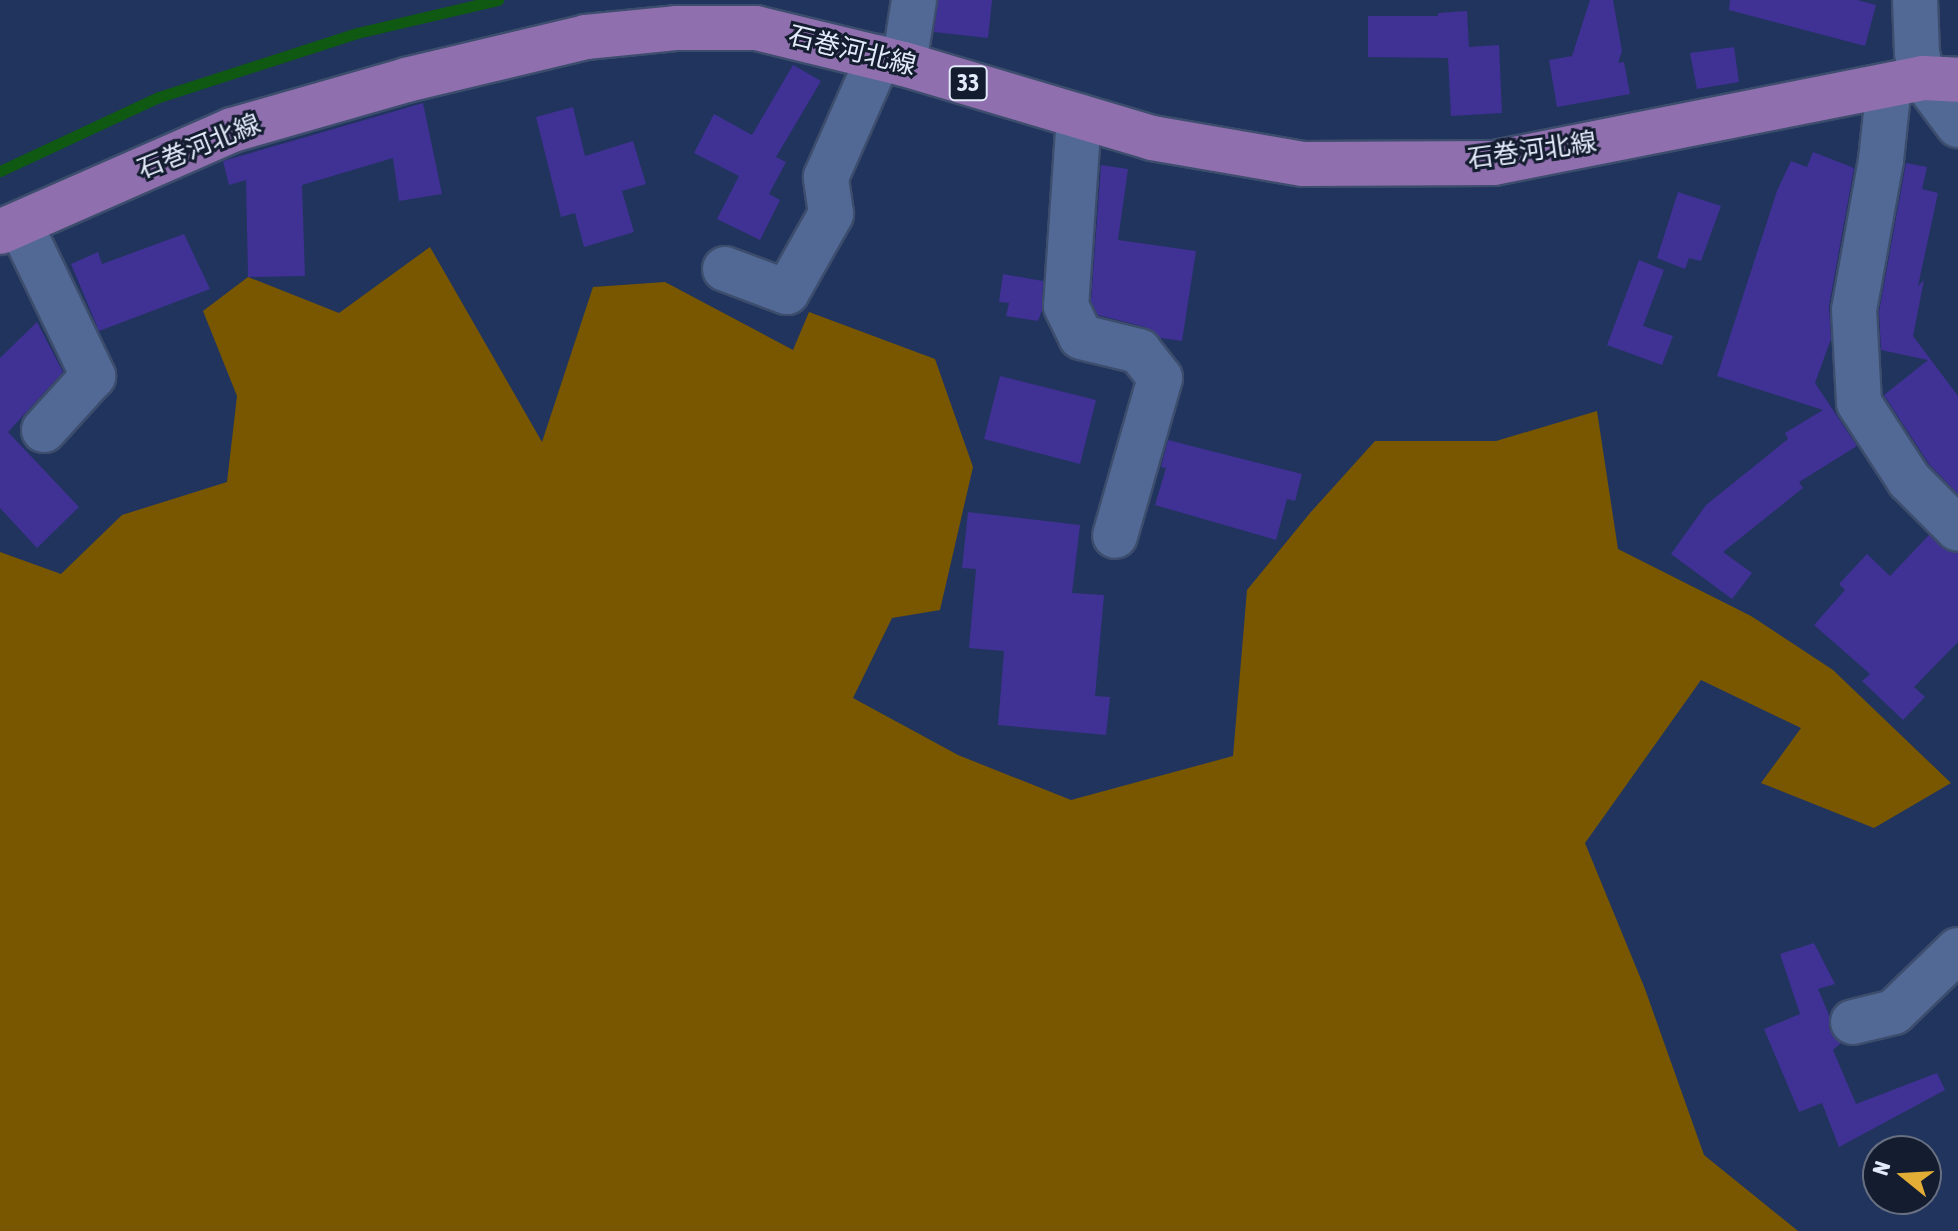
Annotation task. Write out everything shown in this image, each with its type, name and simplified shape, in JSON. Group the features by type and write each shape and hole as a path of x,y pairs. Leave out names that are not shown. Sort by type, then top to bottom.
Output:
{"main road":[{"name":"石巻河北線","path":"10,228 232,130 406,80 586,37 676,28 756,28 892,60 1152,138 1303,164 1494,163 1923,81"}],"street":[{"path":"725,269 787,292 831,214 826,177 892,60 914,0"},
{"path":"1915,0 1917,53 1923,81 1958,125"},
{"path":"1923,81 1881,160 1854,310 1859,403 1909,480 1958,529"},
{"path":"1079,116 1066,306 1081,337 1139,351 1160,378 1115,536"},
{"path":"10,228 93,376 44,430"},
{"path":"1853,1022 1894,1012 1958,950"}],"shaded area":[{"path":"430,247 542,442 593,287 665,282 793,350 809,312 935,359 973,467 940,610 892,618 853,698 958,755 1071,800 1233,756 1247,590 1375,441 1496,441 1597,411 1618,549 1751,616 1833,670 1951,783 1874,828 1761,783 1801,728 1701,680 1585,843 1645,989 1704,1155 1798,1231 0,1231 0,552 61,574 122,515 227,482 237,396 203,311 248,277 339,313"}],"building":[{"path":"938,0 992,0 988,38 934,32"},
{"path":"1590,0 1613,0 1622,51 1618,63 1624,62 1630,94 1557,107 1549,60 1572,56"},
{"path":"1730,0 1857,0 1876,5 1865,46 1729,10"},
{"path":"1467,11 1469,47 1499,45 1502,113 1451,116 1448,58 1368,57 1368,16 1438,16 1438,13"},
{"path":"1734,47 1739,82 1697,89 1690,53"},
{"path":"793,65 821,81 776,157 786,162 769,194 780,200 760,240 717,219 739,176 694,153 714,114 752,135"},
{"path":"423,103 442,194 399,201 393,158 302,185 305,276 248,277 246,180 229,185 223,161"},
{"path":"573,107 585,156 633,141 646,184 622,191 634,232 584,247 575,213 561,217 536,117"},
{"path":"1813,152 1854,168 1829,306 1831,339 1815,383 1857,446 1799,482 1803,488 1723,552 1752,573 1732,599 1671,554 1706,505 1788,439 1785,433 1823,410 1717,376 1777,191 1791,161 1807,167"},
{"path":"1906,163 1927,167 1922,189 1938,193 1918,286 1924,280 1913,336 1958,396 1958,494 1929,464 1884,395 1928,360 1881,350 1879,312"},
{"path":"1101,165 1128,169 1118,240 1196,251 1182,341 1161,338 1145,327 1098,315 1091,301"},
{"path":"1678,192 1721,206 1701,261 1689,258 1685,269 1657,258"},
{"path":"184,234 210,289 99,331 71,264 98,252 102,264"},
{"path":"1639,260 1664,270 1643,326 1673,336 1662,365 1607,345"},
{"path":"1003,274 1043,281 1042,310 1038,321 1006,316 1009,303 999,302"},
{"path":"37,322 63,372 8,432 79,507 37,548 0,508 0,358"},
{"path":"1000,376 1096,400 1080,464 984,439"},
{"path":"1168,440 1302,474 1295,501 1287,499 1276,540 1155,505 1166,468 1161,467"},
{"path":"968,512 1080,525 1072,593 1104,595 1095,696 1110,697 1106,735 998,725 1004,651 969,648 976,569 962,568"},
{"path":"1929,535 1941,547 1958,553 1958,642 1914,687 1925,697 1903,720 1862,681 1870,674 1814,625 1845,590 1839,584 1867,554 1890,576"},
{"path":"1814,943 1835,984 1818,989 1829,1015 1829,1029 1841,1043 1833,1050 1856,1104 1937,1073 1945,1090 1839,1147 1822,1103 1799,1112 1764,1029 1800,1014 1780,954"}],"waterway":[{"path":"0,171 159,97 357,33 498,0"}]}
